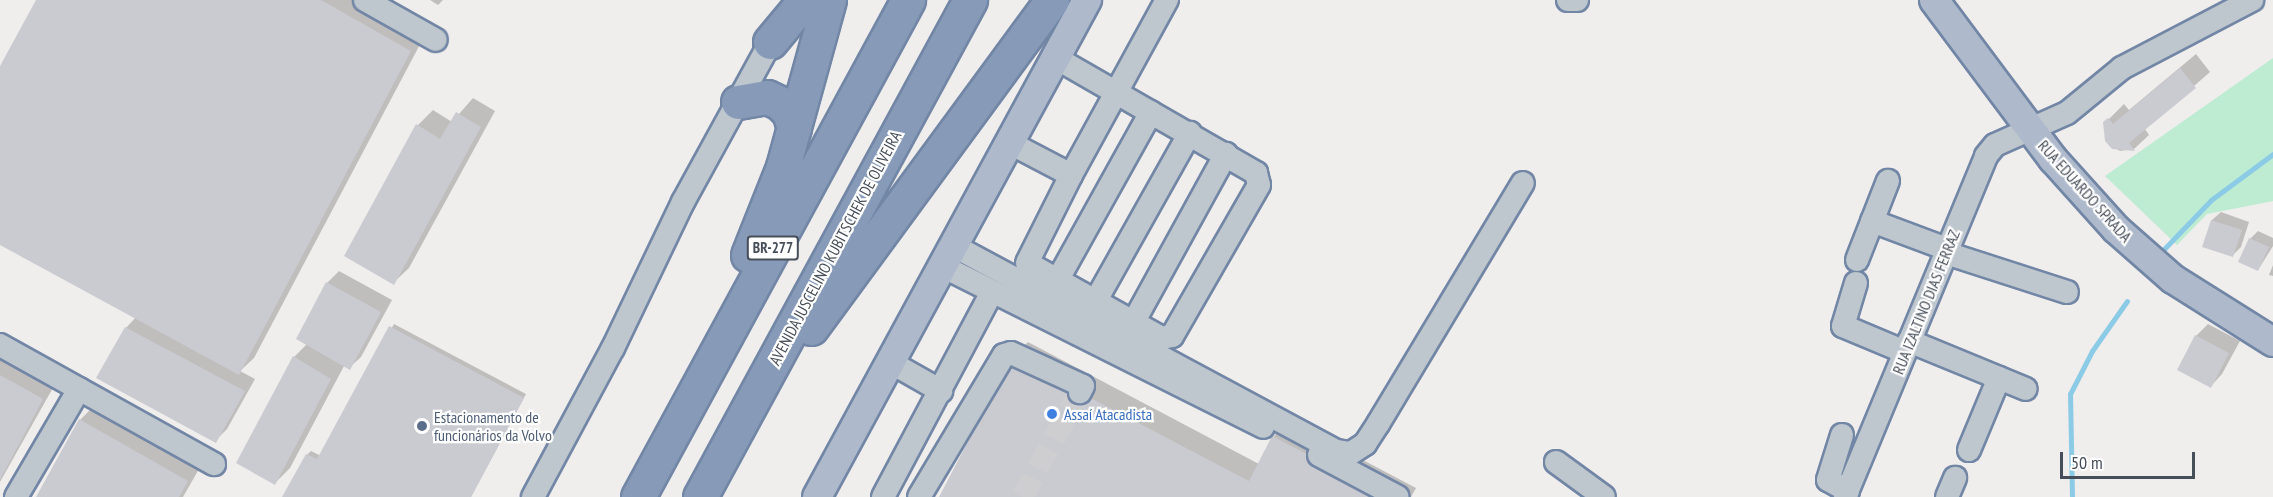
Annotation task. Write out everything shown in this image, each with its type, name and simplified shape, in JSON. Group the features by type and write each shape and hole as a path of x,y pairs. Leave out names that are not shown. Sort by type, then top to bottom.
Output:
{"highway":[{"path":"770,42 804,0"},
{"path":"629,497 738,279 770,201 794,128 829,0"},
{"name":"BR-277","path":"638,497 908,0"},
{"name":"AVENIDA JUSCELINO KUBITSCHEK DE OLIVEIRA","path":"700,497 970,0"},
{"path":"737,429 1052,0"},
{"path":"738,102 766,97 780,103 789,112 794,128"}],"main road":[{"path":"817,497 1087,0"},
{"name":"RUA EDUARDO SPRADA","path":"1934,0 2029,128 2088,199 2145,255 2203,300 2273,342"}],"street":[{"path":"365,0 436,40"},
{"path":"533,497 793,0"},
{"path":"1056,58 1116,92 1152,111 1256,172 1259,185 1182,324 1172,336 1162,338 1029,267 1027,258 1116,92 1167,0"},
{"path":"1568,0 1577,0"},
{"name":"RUA IZALTINO DIAS FERRAZ","path":"1846,494 1986,156 1995,145 2067,113 2122,68 2252,0"},
{"path":"1057,282 1152,111"},
{"path":"1095,302 1190,133"},
{"path":"1010,143 1071,175"},
{"path":"1133,322 1226,154"},
{"path":"1857,260 1888,181"},
{"path":"948,256 1336,451 1351,453 1365,444 1378,424 1522,183"},
{"path":"1872,221 1947,251 2067,292"},
{"path":"948,256 992,292 1398,497"},
{"path":"1856,283 1843,326 1907,346 2026,389"},
{"path":"992,292 887,489 920,496 1004,355 1011,353 1082,389"},
{"path":"0,345 214,464"},
{"path":"890,363 941,391"},
{"path":"1969,450 1999,378"},
{"path":"16,497 79,389"},
{"path":"1842,435 1828,480 1846,494"},
{"path":"1556,462 1604,497"}],"green space":[{"path":"2273,58 2273,201 2207,214 2177,245 2105,176"}],"building":[{"path":"36,0 321,0 411,51 239,375 0,245 0,66"},
{"path":"2180,68 2196,88 2129,143 2135,151 2112,149 2105,141 2103,122 2108,118 2113,124"},
{"path":"456,112 481,127 394,285 344,256 416,124 440,139"},
{"path":"2211,220 2242,230 2233,257 2202,247"},
{"path":"2249,238 2269,247 2258,271 2238,262"},
{"path":"326,282 381,312 350,370 296,339"},
{"name":"Estacionamento de funcionários da Volvo","path":"389,326 524,398 471,497 282,497 306,454 317,459"},
{"path":"125,327 245,391 216,443 96,378"},
{"path":"2195,335 2229,353 2211,388 2177,370"},
{"path":"293,356 331,379 275,485 236,463"},
{"name":"Assaí Atacadista","path":"1012,357 1249,481 1272,436 1389,497 939,497"},
{"path":"0,375 43,399 0,480"},
{"path":"79,419 188,481 179,497 36,497"}],"waterway":[{"path":"2164,249 2211,200 2273,154"},
{"path":"2072,497 2070,394 2092,351 2127,301"}],"tunnel":[{"path":"1022,497 1080,392"}],"place":[{"name":"Assaí Atacadista","path":"1052,414"},
{"name":"Estacionamento de funcionários da Volvo","path":"422,426"}]}
